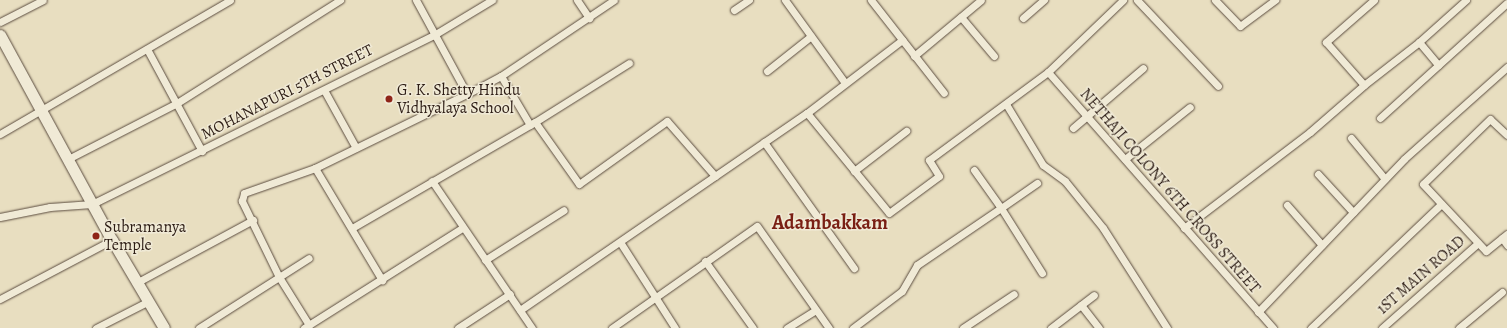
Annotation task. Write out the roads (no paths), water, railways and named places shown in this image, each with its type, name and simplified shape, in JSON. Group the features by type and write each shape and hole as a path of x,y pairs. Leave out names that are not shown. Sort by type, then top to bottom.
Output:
{"street":[{"path":"0,22 43,0"},
{"path":"0,134 42,111 230,0"},
{"path":"68,159 177,103 340,0"},
{"path":"416,0 467,94"},
{"name":"MOHANAPURI 5TH STREET","path":"92,204 202,151 434,35 492,0"},
{"path":"577,0 589,18"},
{"path":"462,228 382,280 306,326 279,277 253,220 242,201 244,193 315,168 501,76 614,0"},
{"path":"734,10 749,0"},
{"path":"785,0 845,83"},
{"path":"871,0 944,93"},
{"path":"914,56 981,0"},
{"path":"1023,18 1044,0"},
{"path":"807,113 889,213 939,176 929,160 1048,72 1123,0"},
{"path":"1137,0 1218,86"},
{"path":"1215,0 1240,26 1275,0"},
{"path":"1364,85 1326,42 1374,0"},
{"path":"1184,228 1310,132 1364,85 1419,42 1466,0"},
{"path":"1380,118 1507,4"},
{"path":"961,17 994,56"},
{"path":"0,35 136,283 164,328"},
{"path":"767,71 811,36"},
{"path":"520,310 807,113 902,40"},
{"path":"1419,42 1438,65"},
{"path":"147,49 202,151"},
{"path":"352,228 533,124 629,63"},
{"path":"1258,312 1385,179 1507,67"},
{"path":"1073,128 1143,68"},
{"name":"NETHAJI COLONY 6TH CROSS STREET","path":"1048,72 1085,117 1125,159 1273,328"},
{"path":"501,76 533,124 579,184 667,120 714,176"},
{"path":"324,90 356,148"},
{"path":"1006,104 1043,165 1065,181 1103,228 1167,328"},
{"path":"1125,159 1190,107"},
{"path":"1507,136 1490,119 1425,180 1424,186 1486,251 1504,236 1507,245"},
{"path":"854,171 906,131"},
{"path":"1351,138 1385,179"},
{"path":"764,142 854,268"},
{"path":"315,168 382,280"},
{"path":"974,170 1001,208 1042,274"},
{"path":"1318,174 1353,212"},
{"path":"432,182 462,228 510,294 532,328"},
{"path":"853,328 902,291 917,265 1037,183"},
{"path":"0,217 50,207 92,204"},
{"path":"1311,328 1441,204"},
{"path":"1287,205 1322,245"},
{"path":"485,260 564,210"},
{"path":"136,283 253,220"},
{"path":"612,328 704,261 757,226 814,311 829,328"},
{"path":"0,299 112,240"},
{"path":"620,242 675,328"},
{"name":"1ST MAIN ROAD","path":"1382,328 1478,243"},
{"path":"199,328 309,258"},
{"path":"704,261 753,328"},
{"path":"1459,328 1502,292"},
{"path":"458,328 510,294"},
{"path":"963,328 1014,294"},
{"path":"1051,328 1094,296"},
{"path":"96,328 147,302"},
{"path":"1081,305 1099,328"},
{"path":"787,328 814,311"}],"place":[{"name":"G. K. Shetty Hindu Vidhyalaya School","path":"389,99"},
{"name":"Subramanya Temple","path":"96,236"}],"district":[{"name":"Adambakkam","path":"830,222"}]}
